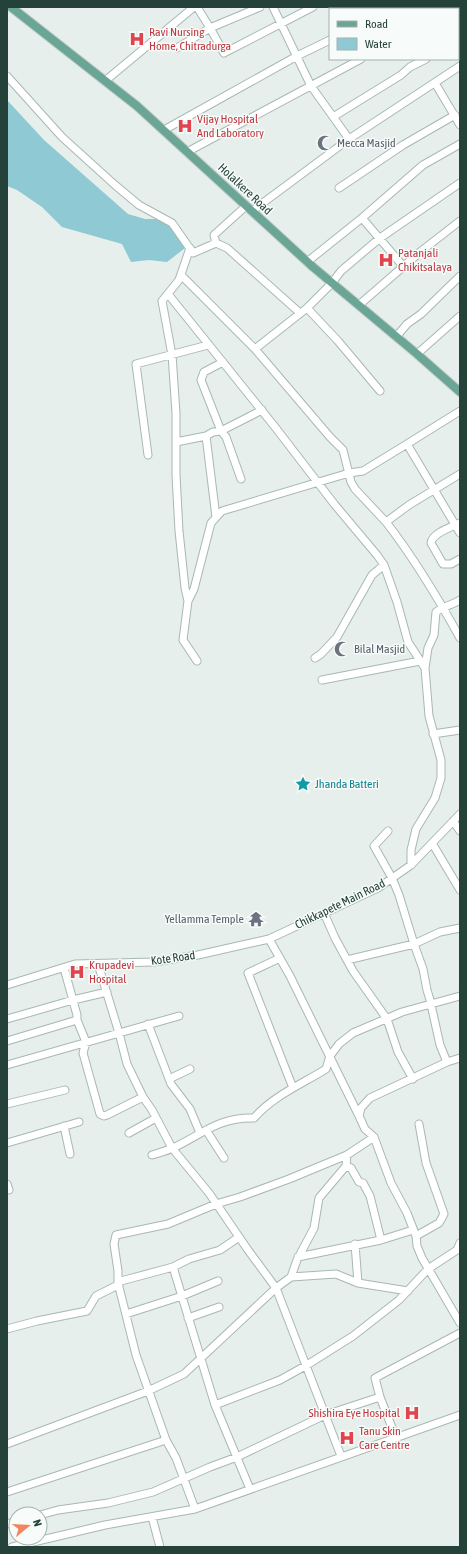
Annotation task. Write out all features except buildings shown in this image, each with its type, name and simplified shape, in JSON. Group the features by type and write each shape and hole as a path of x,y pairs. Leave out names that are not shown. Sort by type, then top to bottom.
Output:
{"main road":[{"name":"Holalkere Road","path":"11,7 137,106 307,262 460,392"}],"street":[{"path":"105,81 194,7"},
{"path":"197,7 224,53 313,7"},
{"path":"177,48 210,28 260,7"},
{"path":"273,7 311,86 349,139"},
{"path":"164,130 297,56 329,40"},
{"path":"187,152 359,60"},
{"path":"333,117 401,75 410,67 424,60"},
{"path":"216,243 214,235 249,209 349,139 460,66"},
{"path":"7,76 62,136 116,185 140,205 172,223 193,252 216,243 227,248 300,313"},
{"path":"435,82 460,125"},
{"path":"339,188 403,145 455,115"},
{"path":"307,262 362,218 423,165 460,144"},
{"path":"255,349 307,308 332,283 341,271 380,238 460,183"},
{"path":"362,218 403,266"},
{"path":"358,305 403,266 460,221"},
{"path":"188,601 185,588 179,531 176,413 172,355 162,301 179,280 190,248"},
{"path":"181,275 255,349 330,437 343,450 355,489 400,539 443,606 460,638"},
{"path":"396,337 406,324 421,314 460,276"},
{"path":"168,294 262,410 384,565 397,602 408,642 426,668"},
{"path":"307,308 338,341 380,391"},
{"path":"417,354 460,316"},
{"path":"148,455 136,364 208,345"},
{"path":"223,362 204,372 201,380 221,431 226,437 241,479"},
{"path":"176,442 206,436 213,432 221,431 262,410"},
{"path":"197,661 183,640 188,601 194,589 211,523 222,511 349,473 363,471 460,411"},
{"path":"206,436 216,517"},
{"path":"407,444 434,491 458,524 460,533"},
{"path":"386,522 408,505 434,491 460,474"},
{"path":"458,524 435,536 431,544 443,564 451,564 460,559"},
{"path":"315,658 321,654 337,637 372,575 384,565"},
{"path":"411,865 411,850 416,829 435,798 441,778 441,760 429,716 426,668 428,648 434,635 436,612 443,606 450,606 460,600"},
{"path":"322,680 420,661"},
{"path":"433,734 460,730"},
{"name":"Chikkapete Main Road","path":"269,939 378,888 411,865 460,814"},
{"path":"453,821 460,831"},
{"path":"388,831 374,846 392,878 399,895 423,968 440,1045 447,1062"},
{"path":"432,844 460,890"},
{"path":"324,913 353,971 387,1019 398,1052 413,1079"},
{"path":"347,960 414,944 440,932 460,928"},
{"path":"269,939 330,1056 365,1129 374,1137 391,1183 407,1214 414,1233 416,1246 460,1323"},
{"name":"Kote Road","path":"7,985 76,964 154,962 198,955 269,939"},
{"path":"280,958 248,973 293,1088"},
{"path":"98,964 127,1064 143,1097 172,1148 209,1192 276,1288 341,1456"},
{"path":"64,968 77,1015 77,1020 86,1042 83,1053 100,1114 104,1116 107,1115 143,1097"},
{"path":"7,1019 107,992"},
{"path":"152,1155 172,1148 218,1123 239,1117 254,1118 262,1109 281,1095 326,1069 330,1056 339,1044 353,1033 402,1012 432,1005 460,996"},
{"path":"7,1065 179,1016"},
{"path":"7,1041 77,1020"},
{"path":"148,1024 169,1079 190,1109 203,1132 224,1158"},
{"path":"359,1116 361,1108 370,1098 447,1062 460,1058"},
{"path":"169,1079 190,1070"},
{"path":"7,1104 65,1090"},
{"path":"129,1133 156,1118"},
{"path":"7,1143 79,1122"},
{"path":"298,1257 354,1244 414,1233 439,1223 444,1214 426,1163 419,1124"},
{"path":"64,1126 70,1154"},
{"path":"195,1509 184,1479 166,1440 136,1354 118,1283 118,1271 114,1244 116,1235 168,1224 216,1204 290,1179 347,1155 374,1137"},
{"path":"291,1277 298,1257 314,1228 319,1198 346,1166 347,1155"},
{"path":"346,1166 351,1168 359,1182 363,1183 366,1192 370,1196 381,1240"},
{"path":"7,1329 36,1321 87,1311 96,1296 121,1281 173,1267 189,1259 220,1250 239,1237"},
{"path":"215,1405 280,1380 353,1336 399,1300 428,1269 457,1250 460,1243"},
{"path":"354,1244 358,1283"},
{"path":"173,1267 215,1405 250,1489"},
{"path":"7,1444 148,1391 184,1374 276,1288 291,1277 336,1274 358,1283 408,1291"},
{"path":"126,1314 182,1296 218,1281"},
{"path":"188,1318 218,1307"},
{"path":"396,1438 380,1397 375,1378 460,1333"},
{"path":"48,1513 108,1503 153,1492 237,1457 325,1415 380,1397"},
{"path":"12,1547 105,1525 195,1509 460,1415"},
{"path":"7,1492 166,1440"},
{"path":"152,1516 160,1547"}],"water":[{"path":"7,100 44,140 128,214 145,219 159,219 166,222 180,239 185,248 167,262 149,260 131,262 122,244 62,227 42,207 17,190 7,186"}],"place":[{"name":"Ravi Nursing Home, Chitradurga","path":"137,39"},
{"name":"Vijay Hospital And Laboratory","path":"185,126"},
{"name":"Mecca Masjid","path":"325,143"},
{"name":"Patanjali Chikitsalaya","path":"386,260"},
{"name":"Bilal Masjid","path":"342,649"},
{"name":"Jhanda Batteri","path":"303,784"},
{"name":"Yellamma Temple","path":"256,919"},
{"name":"Krupadevi Hospital","path":"77,972"},
{"name":"Shishira Eye Hospital","path":"412,1413"},
{"name":"Tanu Skin Care Centre","path":"347,1438"}]}
